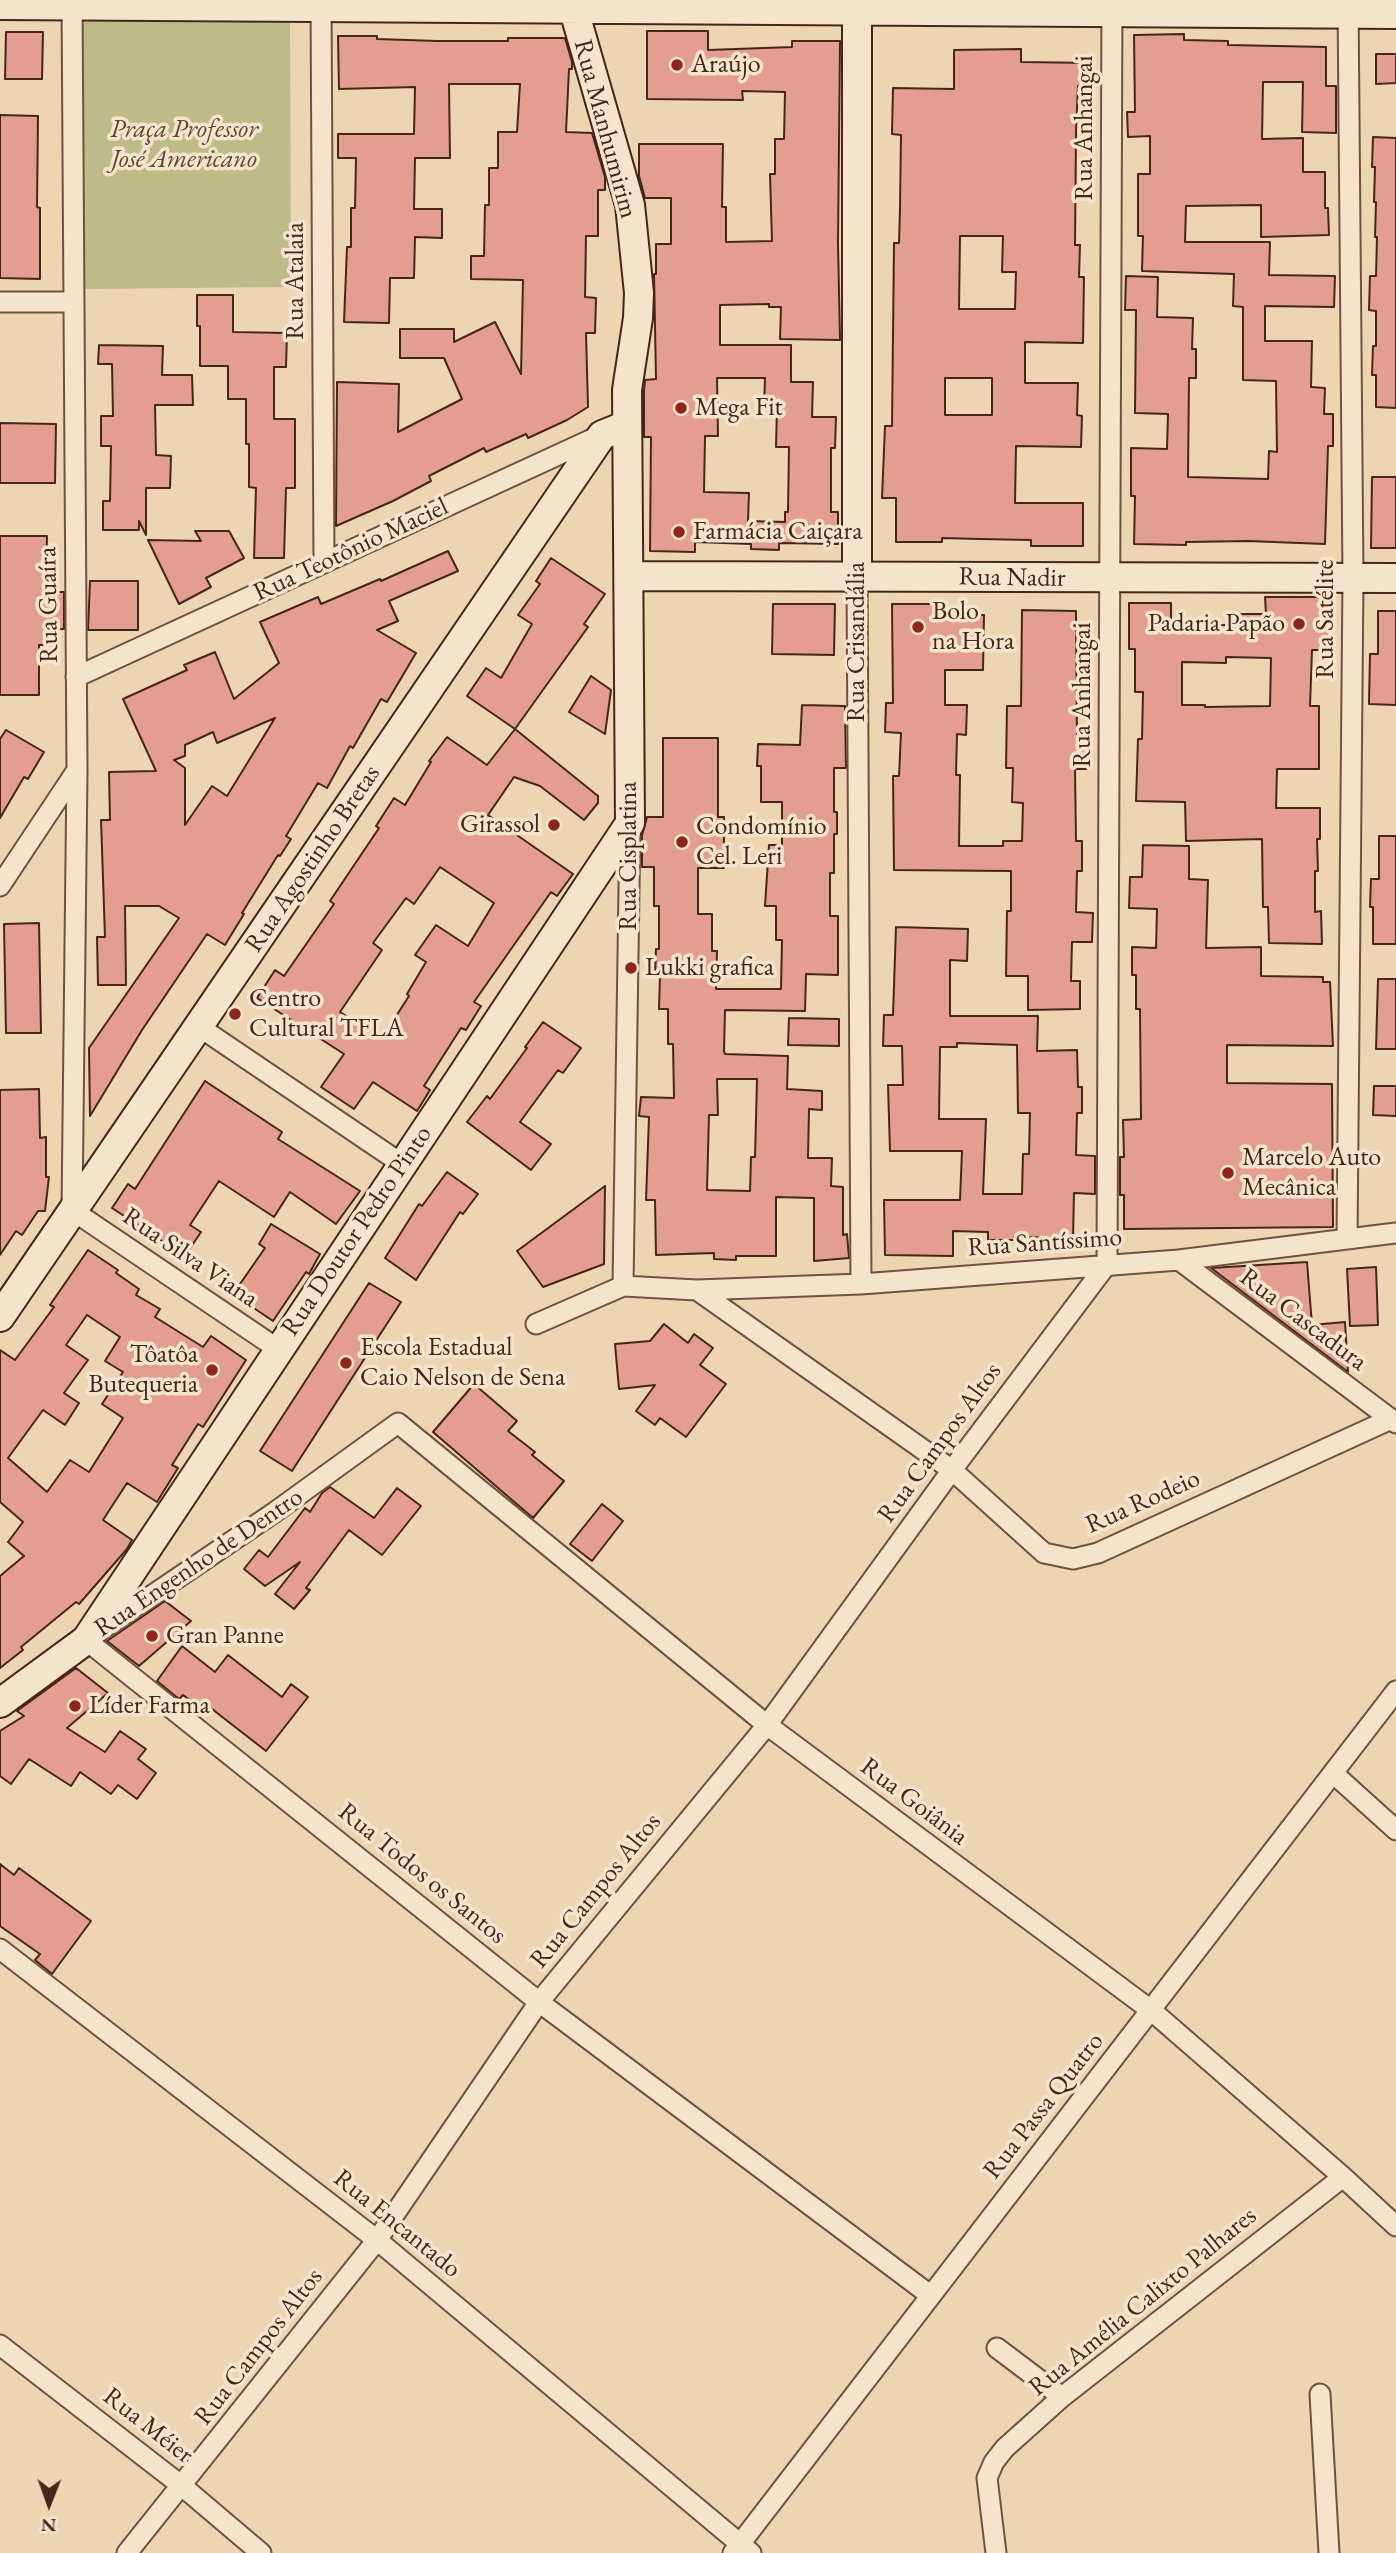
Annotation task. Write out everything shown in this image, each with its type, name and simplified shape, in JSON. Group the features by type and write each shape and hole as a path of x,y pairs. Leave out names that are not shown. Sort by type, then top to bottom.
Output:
{"street":[{"path":"0,5 72,2 1348,7 1396,14"},
{"name":"Rua Guaíra","path":"72,2 77,770 72,1210"},
{"name":"Rua Atalaia","path":"321,3 324,563"},
{"name":"Rua Manhumirim","path":"572,5 630,205 639,293 627,390 615,430"},
{"name":"Rua Crisandália","path":"857,6 861,1284"},
{"name":"Rua Anhangai","path":"1107,1264 1112,6"},
{"name":"Rua Satélite","path":"1347,1239 1353,578 1348,7"},
{"path":"0,302 72,302"},
{"name":"Rua Teotônio Maciel","path":"76,677 615,430"},
{"name":"Rua Cisplatina","path":"615,430 629,576 631,823 624,1286"},
{"name":"Rua Agostinho Bretas","path":"0,1317 198,1026 615,430"},
{"name":"Rua Nadir","path":"629,576 1396,578"},
{"path":"0,886 77,770"},
{"name":"Rua Doutor Pedro Pinto","path":"86,1640 631,823"},
{"path":"198,1026 402,1164"},
{"name":"Rua Silva Viana","path":"72,1210 278,1349"},
{"name":"Rua Santíssimo","path":"696,1290 861,1284 1179,1260 1396,1233"},
{"name":"Rua Cascadura","path":"1179,1260 1393,1421"},
{"name":"Rua Campos Altos","path":"127,2553 377,2239 539,2002 767,1725 952,1470 1107,1264"},
{"path":"536,1324 624,1286 696,1290"},
{"name":"Rua Rodeio","path":"696,1290 952,1470 1044,1553 1073,1559 1098,1553 1393,1421"},
{"name":"Rua Engenho de Dentro","path":"0,1703 398,1423"},
{"name":"Rua Goiânia","path":"398,1423 767,1725 1152,2011 1343,2177 1396,2227"},
{"name":"Rua Todos os Santos","path":"86,1640 539,2002 930,2295"},
{"name":"Rua Passa Quatro","path":"741,2550 930,2295 1152,2011 1396,1691"},
{"path":"1334,1774 1396,1830"},
{"name":"Rua Encantado","path":"0,1949 377,2239 741,2550"},
{"name":"Rua Amélia Calixto Palhares","path":"996,2553 987,2478 994,2462 1005,2448 1062,2397 1343,2177"},
{"name":"Rua Méier","path":"0,2345 182,2486 261,2553"},
{"path":"997,2347 1062,2397"},
{"path":"1320,2394 1329,2553"}],"green space":[{"name":"Praça Professor José Americano","path":"75,15 290,18 291,287 81,289"}],"building":[{"path":"647,31 708,31 708,50 792,47 792,41 840,41 840,340 780,339 781,307 769,307 769,304 720,305 720,345 791,345 791,382 813,382 812,417 836,417 835,448 831,448 831,512 838,512 838,544 779,543 779,550 751,549 751,544 695,542 695,552 650,551 651,437 644,437 644,391 645,380 656,379 656,244 671,244 671,198 645,198 639,176 639,144 723,144 722,207 726,207 726,242 772,241 770,174 775,174 775,139 784,139 785,92 742,91 743,100 647,99","holes":["717,378 765,378 764,408 777,408 776,447 789,447 788,512 785,512 785,522 748,521 749,493 704,492 705,436 718,436"]},
{"path":"6,32 43,32 42,79 5,79"},
{"path":"1184,34 1184,40 1228,41 1228,45 1326,47 1326,86 1336,86 1336,133 1302,132 1303,82 1263,82 1262,139 1303,138 1303,172 1325,172 1325,208 1328,208 1329,235 1261,237 1261,205 1186,206 1185,242 1270,242 1269,275 1335,276 1334,307 1265,306 1265,341 1312,341 1311,387 1325,388 1324,414 1333,414 1333,446 1328,446 1325,544 1248,541 1186,542 1186,545 1134,544 1135,496 1131,496 1131,448 1167,449 1168,414 1135,413 1136,310 1125,310 1126,276 1158,277 1157,317 1193,318 1192,349 1196,349 1196,378 1189,378 1188,477 1268,479 1269,451 1277,452 1276,381 1243,380 1243,307 1233,306 1234,274 1142,271 1143,236 1138,236 1138,174 1150,174 1150,136 1128,137 1127,112 1135,112 1134,35"},
{"path":"338,36 437,41 565,38 572,62 572,69 569,69 566,132 592,133 605,177 605,190 598,190 598,236 586,236 585,297 596,298 595,333 586,333 588,407 528,438 526,434 486,452 484,448 429,476 431,481 336,526 337,382 399,384 398,432 462,399 444,358 400,358 400,329 454,329 454,342 495,322 521,374 523,280 471,279 471,256 484,256 489,168 498,168 498,132 517,132 520,84 449,84 450,158 415,158 414,209 442,209 442,238 415,237 414,278 390,278 389,323 344,322 347,247 351,247 351,208 355,208 356,158 338,158 338,134 414,134 415,87 339,89"},
{"path":"1021,49 1021,62 1092,63 1092,87 1078,86 1076,132 1075,245 1080,245 1079,277 1084,277 1083,343 1025,342 1025,383 1078,383 1077,415 1082,416 1081,447 1016,446 1015,503 1083,503 1083,546 1031,546 1031,540 942,538 942,542 896,542 896,498 882,498 885,426 892,426 894,243 899,243 900,209 901,135 892,134 893,88 954,89 954,50","holes":["960,236 1003,236 1002,272 1016,272 1015,309 959,309","945,378 992,378 992,415 945,415"]},
{"path":"1376,54 1396,54 1396,83 1376,84"},
{"path":"0,115 38,116 37,207 40,208 40,279 0,278"},
{"path":"1373,137 1396,138 1396,408 1376,407 1376,375 1372,375 1373,346 1376,346 1376,311 1369,310 1370,276 1376,276 1377,237 1375,167 1372,167"},
{"path":"197,295 233,295 233,332 287,333 286,367 274,367 274,419 295,419 295,488 286,488 284,558 254,558 256,488 249,487 246,399 228,399 228,366 200,366"},
{"path":"99,345 163,346 162,375 192,375 193,405 155,405 156,455 171,456 170,488 146,488 146,535 139,521 139,530 103,530 103,501 110,501 111,446 101,446 101,416 113,416 112,364 98,364"},
{"path":"0,423 56,424 55,483 0,483"},
{"path":"1372,477 1396,477 1396,548 1371,548"},
{"path":"195,531 229,531 244,558 206,578 211,587 179,604 148,540 201,541"},
{"path":"0,536 47,536 46,592 64,592 64,629 57,629 56,645 39,645 39,695 0,695"},
{"path":"448,551 458,571 389,601 398,621 377,630 416,653 387,702 381,699 353,748 350,746 327,788 318,783 286,836 291,839 280,856 278,855 225,945 207,934 142,1030 90,1116 89,1048 179,918 159,906 125,906 126,985 98,985 97,937 105,937 101,820 110,820 109,772 156,771 123,699 187,670 184,665 215,652 234,699 279,663 260,622 318,597 321,604 380,579 381,581","holes":["275,718 227,796 212,786 185,825 185,768 174,760 185,756 185,745 213,732 217,743"]},
{"path":"551,558 605,594 584,624 588,627 515,729 467,696 486,668 501,678 532,624 518,615 540,584 536,581"},
{"path":"90,581 138,581 138,630 88,630"},
{"path":"1265,597 1331,597 1332,650 1312,650 1310,706 1319,706 1319,769 1277,769 1276,808 1320,808 1315,912 1321,911 1322,944 1269,943 1268,907 1263,907 1262,839 1186,841 1185,802 1136,801 1143,692 1135,692 1135,649 1129,649 1129,603 1171,603 1171,625 1236,625 1236,614 1266,614","holes":["1226,657 1271,658 1270,706 1182,705 1182,662 1226,663"]},
{"path":"773,604 835,604 834,655 772,654"},
{"path":"892,604 944,604 945,614 984,615 983,670 945,670 945,705 967,705 966,735 957,734 956,775 960,775 959,846 1003,846 1003,841 1022,841 1023,803 1012,802 1013,768 1006,768 1007,706 1021,706 1022,610 1076,611 1077,741 1090,741 1090,769 1075,769 1076,841 1082,841 1082,871 1077,871 1076,912 1093,913 1092,942 1072,942 1071,981 1080,981 1080,1009 1028,1010 1028,976 1006,976 1011,871 894,870 893,776 899,776 901,733 885,732 886,703 893,703"},
{"path":"1378,611 1396,611 1396,705 1369,704 1370,654 1378,654"},
{"path":"591,676 611,690 605,734 569,712"},
{"path":"802,705 845,706 846,768 834,768 837,834 834,834 834,873 830,873 830,916 838,916 838,975 806,974 805,1011 725,1010 724,1051 725,1054 788,1056 787,1089 822,1091 822,1110 809,1109 808,1158 832,1158 831,1186 843,1187 843,1235 847,1234 849,1258 814,1261 814,1198 776,1197 776,1256 736,1256 736,1260 714,1259 714,1253 656,1255 655,1200 646,1200 649,1117 639,1116 641,1097 674,1098 673,1044 668,1044 668,1009 659,1009 660,975 655,975 656,949 659,949 659,906 654,906 654,867 642,867 642,835 647,817 663,817 663,738 718,738 718,817 724,817 724,868 698,868 698,914 712,914 712,951 717,951 716,989 781,989 782,940 776,940 776,906 765,906 769,845 782,845 782,802 761,802 761,766 757,766 758,744 800,745","holes":["717,1079 757,1079 755,1157 751,1157 750,1191 707,1190 709,1115 718,1115"]},
{"path":"515,729 598,796 598,803 584,820 540,786 514,777 488,815 573,874 557,896 551,892 474,1002 481,1006 466,1030 461,1028 424,1086 430,1090 417,1111 373,1082 354,1109 321,1087 344,1054 257,998 275,970 284,976 334,904 330,901 379,828 376,826 394,798 405,805 431,762 429,761 447,737 487,765","holes":["440,867 494,903 468,946 436,925 415,955 426,962 407,994 409,996 382,1038 340,1012 382,950 373,943 406,898 414,904"]},
{"path":"6,730 44,752 28,779 24,777 0,818 0,739"},
{"path":"1379,836 1396,836 1396,944 1373,944 1371,879 1379,879"},
{"path":"1143,845 1189,846 1189,879 1208,880 1206,948 1261,947 1261,976 1323,977 1323,982 1330,982 1333,1046 1227,1045 1227,1083 1332,1084 1333,1227 1124,1229 1124,1195 1120,1195 1120,1157 1124,1157 1123,1120 1141,1119 1140,1009 1136,1009 1136,975 1132,975 1132,947 1156,948 1157,909 1129,908 1130,877 1142,877"},
{"path":"39,923 41,1033 6,1033 4,924"},
{"path":"896,927 968,929 967,961 950,960 950,1016 1038,1016 1037,1051 1077,1050 1082,1113 1077,1113 1076,1155 1095,1156 1095,1194 1074,1193 1073,1238 1014,1237 1014,1240 988,1240 988,1232 953,1231 953,1256 885,1255 884,1200 960,1200 962,1151 890,1151 888,1085 903,1085 902,1046 883,1046 884,1015 893,1015","holes":["957,1043 1017,1045 1018,1113 1030,1113 1029,1154 1023,1154 1022,1194 983,1194 986,1119 939,1119 940,1047 957,1047"]},
{"path":"1378,979 1396,979 1396,1049 1376,1049"},
{"path":"789,1018 839,1019 839,1046 788,1045"},
{"path":"543,1022 581,1048 563,1073 558,1070 520,1122 551,1144 531,1170 467,1122 487,1096 490,1099"},
{"path":"205,1081 282,1132 278,1139 360,1191 336,1224 290,1192 274,1217 219,1181 190,1225 201,1232 185,1256 112,1208 128,1184 135,1189"},
{"path":"1374,1086 1396,1086 1396,1116 1373,1115"},
{"path":"39,1089 40,1138 46,1137 46,1177 49,1177 45,1211 38,1211 22,1235 16,1231 0,1255 0,1090"},
{"path":"447,1172 478,1194 463,1214 460,1212 416,1280 385,1258 419,1204 422,1206"},
{"path":"605,1186 604,1264 543,1287 517,1251"},
{"path":"271,1224 320,1254 309,1274 306,1272 273,1321 233,1294 265,1248 259,1244"},
{"path":"88,1250 118,1270 116,1273 139,1289 136,1295 160,1309 155,1317 203,1347 211,1336 246,1360 203,1427 198,1424 172,1465 178,1468 157,1502 127,1483 103,1520 132,1540 127,1549 79,1604 76,1602 0,1668 0,1576 24,1556 8,1542 23,1522 0,1502 0,1350 15,1360 54,1307 50,1305","holes":["87,1315 120,1337 105,1361 123,1372 102,1404 123,1418 89,1472 70,1460 47,1492 8,1458 43,1410 65,1425 79,1403 64,1393 88,1360 66,1345"]},
{"path":"1307,1262 1312,1325 1345,1322 1348,1372 1211,1268"},
{"path":"1376,1267 1378,1325 1350,1326 1347,1269"},
{"path":"369,1283 401,1302 292,1471 260,1451"},
{"path":"664,1324 688,1343 694,1334 713,1348 700,1365 726,1384 686,1437 660,1418 655,1425 636,1411 655,1385 619,1389 615,1344 650,1341"},
{"path":"474,1384 517,1421 508,1431 535,1452 532,1455 564,1481 533,1518 433,1432"},
{"path":"330,1487 374,1518 397,1488 421,1506 382,1555 349,1530 306,1588 310,1590 294,1609 275,1594 300,1562 265,1586 244,1569 259,1550 268,1557 305,1508 310,1512 322,1493"},
{"path":"602,1504 623,1521 592,1561 570,1544"},
{"name":"Gran Panne","path":"165,1601 191,1621 139,1666 107,1641"},
{"path":"182,1646 215,1672 228,1655 282,1697 291,1684 308,1697 266,1751 212,1709 208,1714 183,1695 179,1699 157,1681"},
{"path":"76,1668 108,1693 67,1728 105,1752 120,1731 146,1749 138,1759 156,1773 137,1799 118,1785 111,1794 80,1772 71,1786 29,1759 11,1784 0,1776 0,1731 24,1716 17,1711"},
{"path":"0,1864 14,1875 19,1868 91,1921 52,1974 35,1960 40,1954 0,1926"}],"place":[{"name":"Araújo","path":"677,65"},
{"name":"Mega Fit","path":"681,408"},
{"name":"Farmácia Caiçara","path":"679,532"},
{"name":"Padaria Papão","path":"1299,624"},
{"name":"Bolo na Hora","path":"918,627"},
{"name":"Girassol","path":"554,825"},
{"name":"Condomínio Cel. Leri","path":"682,842"},
{"name":"Lukki grafica","path":"631,968"},
{"name":"Centro Cultural TFLA","path":"235,1014"},
{"name":"Marcelo Auto Mecânica","path":"1228,1173"},
{"name":"Escola Estadual Caio Nelson de Sena","path":"346,1363"},
{"name":"Tôatôa Butequeria","path":"212,1370"},
{"name":"Gran Panne","path":"152,1636"},
{"name":"Líder Farma","path":"75,1706"}]}
